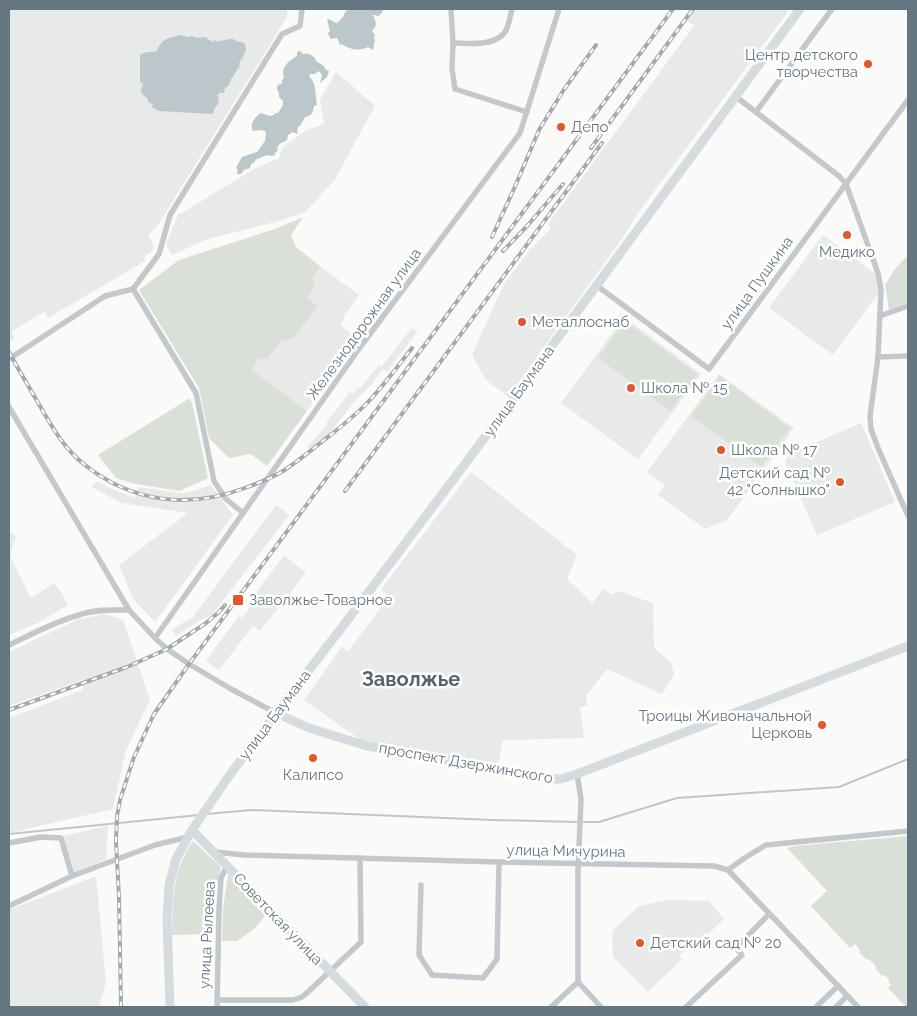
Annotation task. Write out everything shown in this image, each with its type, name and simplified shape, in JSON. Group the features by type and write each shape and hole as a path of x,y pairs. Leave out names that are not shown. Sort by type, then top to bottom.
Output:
{"main road":[{"name":"улица Баумана","path":"170,1007 167,919 169,885 176,859 190,834 233,770 471,456 800,9"},
{"name":"проспект Дзержинского","path":"276,713 309,728 367,746 561,779 908,646"},
{"name":"Советская улица","path":"190,834 214,852 365,1007"}],"street":[{"path":"9,359 105,296 133,289 159,254 170,215 282,34 300,26 302,9"},
{"path":"451,9 452,69 456,89 527,112"},
{"path":"452,43 489,42 499,38 506,31 512,9"},
{"name":"Железнодорожная улица","path":"155,638 361,346 520,133 559,9"},
{"path":"756,112 832,9"},
{"path":"735,96 839,176 846,184 878,273 881,290 878,357 870,416 872,429 878,448 908,516"},
{"name":"улица Пушкина","path":"596,285 709,369 908,100"},
{"path":"133,289 196,394 214,481 226,499 243,513"},
{"path":"880,316 908,306"},
{"path":"878,357 908,356"},
{"path":"9,407 129,610 155,638 192,666 276,713"},
{"path":"9,645 51,625 83,613 129,610"},
{"path":"577,774 581,799 578,864 578,982 601,1007"},
{"path":"858,1007 728,870 766,845 908,831"},
{"path":"9,906 72,876 190,834"},
{"path":"9,843 41,837 61,838 72,876"},
{"name":"улица Мичурина","path":"214,852 244,855 714,866 728,870"},
{"path":"217,1000 293,1000 309,991 330,972 360,942 360,858"},
{"path":"421,885 419,954 432,975 483,978 497,959 499,862"},
{"name":"улица Рылеева","path":"217,1007 218,909 221,878 227,866"},
{"path":"686,1007 742,955 736,948 769,914"},
{"path":"551,1007 578,982"},
{"path":"816,1007 838,986"},
{"path":"836,1007 847,996"}],"shaded area":[{"path":"9,9 287,9 287,17 156,228 148,235 154,246 151,252 145,255 145,261 48,318 44,312 12,331 14,339 9,342"},
{"path":"349,9 382,9 383,11 380,15 373,15 376,24 372,31 375,35 373,50 368,47 357,50 340,45 337,38 331,39 329,36 328,33 330,31 327,20 329,19 337,23"},
{"path":"696,9 790,9 641,209 619,243 508,397 486,380 472,355 504,284 528,252 551,228 548,224 696,23 692,25 687,21"},
{"path":"181,35 197,38 205,37 213,42 215,40 218,42 233,39 243,42 245,45 246,51 239,64 240,66 229,85 225,88 224,93 217,95 219,98 218,104 212,114 159,111 152,107 153,104 149,103 142,94 140,55 157,51 164,41"},
{"path":"300,51 303,54 313,56 317,62 329,71 327,77 320,83 322,75 319,71 309,76 315,86 317,105 314,106 312,113 305,117 298,127 298,133 293,132 288,135 287,140 279,144 275,155 267,155 255,160 250,168 238,174 236,168 242,157 257,152 265,141 265,131 253,131 253,121 261,113 270,116 278,113 283,105 283,101 279,97 277,86 282,83 284,78 284,68"},
{"path":"336,72 375,106 334,181 305,212 275,222 208,239 172,255 166,244 178,215 256,168 279,158 282,148 305,131 324,124 320,100"},
{"path":"303,217 291,235 296,247 321,267 312,278 315,286 307,297 317,306 294,338 280,342 268,359 259,359 252,370 307,411 267,466 251,454 229,458 209,438 199,388 139,290 179,260 275,229"},
{"path":"823,235 878,276 879,292 833,355 769,308"},
{"path":"908,255 908,303 889,310 885,285 895,269"},
{"path":"321,267 359,295 340,325 356,338 307,411 252,370 259,359 269,359 280,342 294,338 316,306 307,297 312,278"},
{"name":"Школа № 15","path":"624,317 701,374 638,459 561,403"},
{"path":"625,321 697,374 670,411 598,358"},
{"path":"412,328 417,332 387,372 383,369 325,439 312,450 307,447 328,424 326,423 350,392 353,394 379,365 381,367"},
{"name":"Школа № 17","path":"719,374 794,428 727,520 705,529 658,495 665,485 647,472"},
{"path":"720,376 790,428 761,467 691,416"},
{"path":"190,398 208,478 180,491 135,484 116,478 98,455"},
{"name":"Детский сад № 42 \"Солнышко\"","path":"861,423 895,502 817,535 785,462 789,454"},
{"path":"471,472 577,555 567,579 592,603 604,589 612,595 618,591 653,603 654,648 671,663 674,675 662,694 607,669 586,696 587,706 580,707 584,738 503,740 498,764 362,741 304,700 342,647 348,651 389,597 381,589"},
{"path":"96,481 135,498 138,487 180,493 194,491 211,485 233,515 155,622 134,600 119,565 188,513 121,503 92,487"},
{"path":"276,505 289,515 212,615 176,636 172,629 193,617"},
{"path":"9,531 16,536 10,556 31,598 54,583 68,605 38,623 9,635"},
{"path":"284,555 306,573 260,631 253,626 219,670 206,661 239,616 242,618 255,600 252,598"},
{"path":"106,614 123,620 150,700 126,750 113,809 14,832 9,831 9,718 83,690 82,680 9,706 9,652 79,619"},
{"path":"108,826 106,859 73,873 63,836"},
{"path":"908,836 908,1007 906,1007 888,988 891,985 888,982 890,980 884,975 882,976 875,968 876,966 859,952 860,950 855,944 850,948 811,906 827,891 787,848"},
{"path":"193,841 221,867 216,892 213,934 172,935 173,898 177,875"},
{"path":"228,874 267,914 253,930 237,941 222,941 223,909"},
{"path":"96,876 106,982 99,1007 9,1007 9,910"},
{"path":"669,900 709,901 724,919 691,950 688,947 679,956 682,959 648,992 613,957 612,931 639,906"}],"waterway":[{"path":"584,822 599,822 677,798 839,787 908,759"},
{"path":"206,814 252,810 576,822"},
{"path":"9,834 199,815"}],"railway":[{"path":"121,1007 116,842 117,816 120,800 134,757 154,714 673,9"},
{"path":"591,148 693,9"},
{"path":"492,237 539,130 563,91 596,45"},
{"path":"345,491 602,143"},
{"path":"503,251 563,184"},
{"path":"9,352 64,444 85,465 103,478 122,488 142,495 182,500 224,495 260,482 283,471 358,412 412,348"},
{"path":"9,710 127,667 167,649 206,623 225,605"}],"place":[{"name":"Центр детского творчества","path":"868,64"},
{"name":"Депо","path":"561,127"},
{"name":"Медико","path":"847,235"},
{"name":"Металлоснаб","path":"522,322"},
{"name":"Школа № 15","path":"631,388"},
{"name":"Школа № 17","path":"721,450"},
{"name":"Детский сад № 42 \"Солнышко\"","path":"840,482"},
{"name":"Заволжье-Товарное","path":"238,600"},
{"name":"Троицы Живоначальной Церковь","path":"822,725"},
{"name":"Калипсо","path":"313,758"},
{"name":"Детский сад № 20","path":"640,943"}],"district":[{"name":"Заволжье","path":"411,679"}]}
